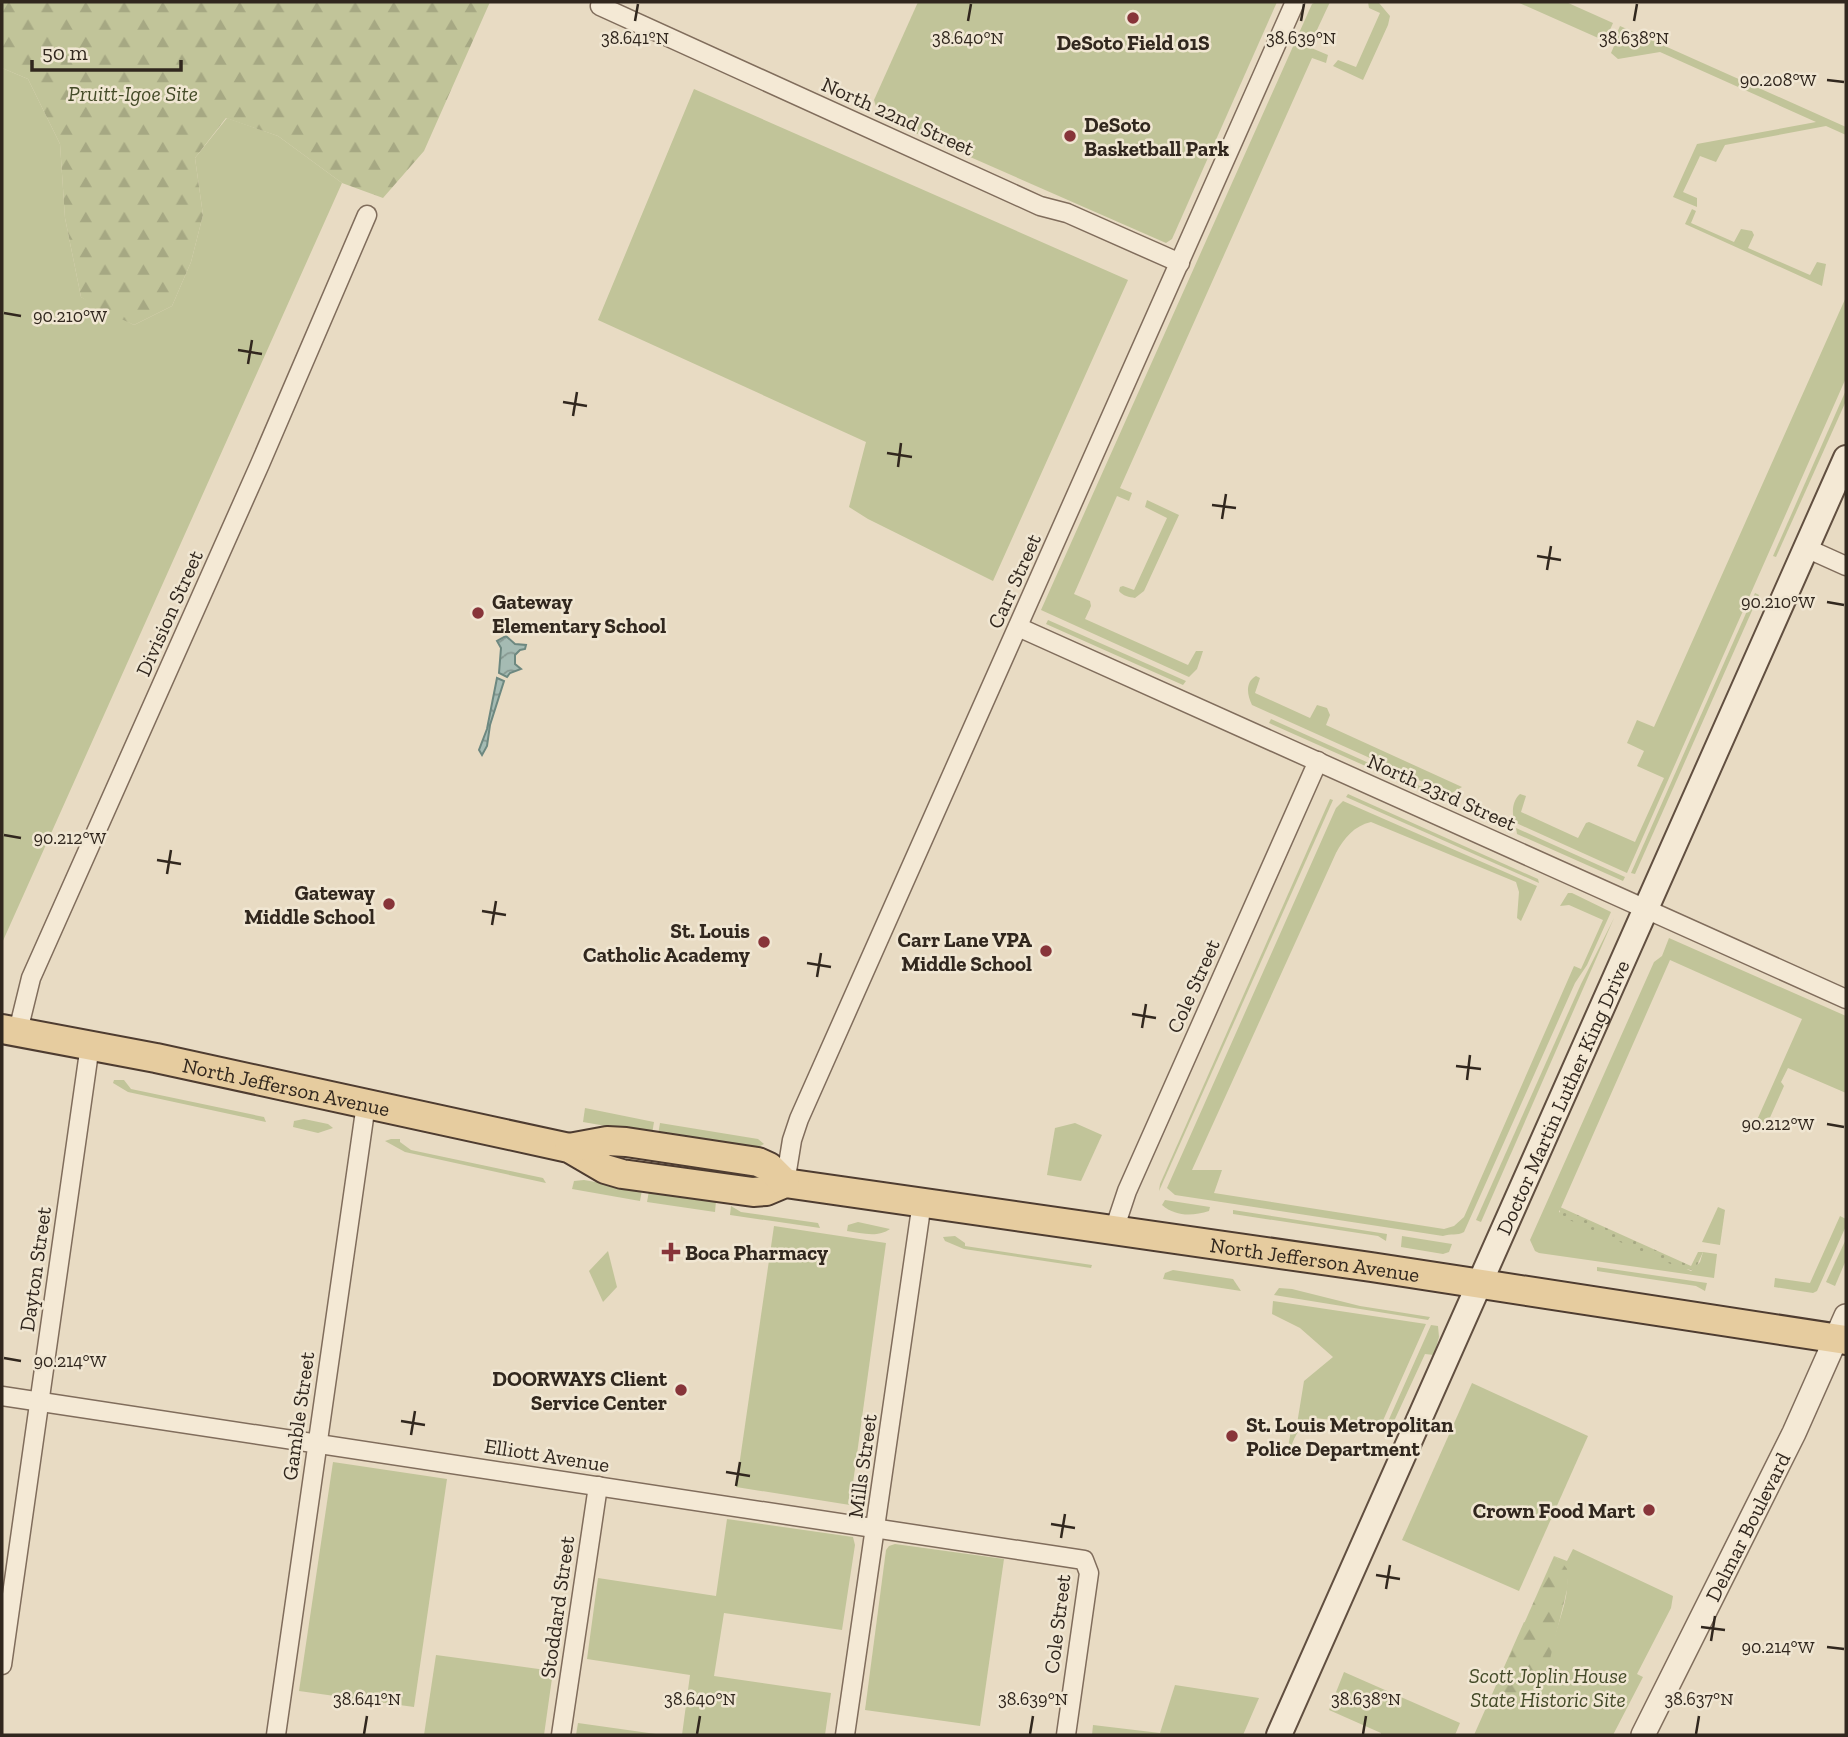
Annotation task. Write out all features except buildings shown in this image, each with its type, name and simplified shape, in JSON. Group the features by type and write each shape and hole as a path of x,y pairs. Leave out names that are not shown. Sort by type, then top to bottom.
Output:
{"main road":[{"name":"Doctor Martin Luther King Drive","path":"1279,1735 1846,458"},
{"name":"North Jefferson Avenue","path":"10,1030 569,1148 607,1141 626,1142 758,1162 769,1167 785,1183 1479,1285 1843,1332"}],"street":[{"name":"Carr Street","path":"785,1183 792,1140 799,1119 1295,2"},
{"name":"North 22nd Street","path":"600,6 1041,206 1067,213 1180,263"},
{"name":"Division Street","path":"10,1030 274,433 367,215"},
{"path":"1806,548 1846,566"},
{"name":"North 23rd Street","path":"1018,627 1846,999"},
{"name":"Cole Street","path":"1114,1230 1127,1191 1318,761"},
{"name":"Dayton Street","path":"2,1665 90,1045"},
{"name":"Gamble Street","path":"276,1735 366,1104"},
{"name":"Mills Street","path":"845,1735 922,1202"},
{"name":"Delmar Boulevard","path":"1643,1735 1843,1332"},
{"name":"Elliott Avenue","path":"2,1396 1084,1560"},
{"name":"Stoddard Street","path":"561,1735 598,1486"},
{"name":"Cole Street","path":"1066,1735 1089,1573 1084,1560"}],"green space":[{"name":"Pruitt-Igoe Site","path":"2,2 490,2 424,151 383,198 342,183 278,136 226,118 195,158 203,215 191,262 172,306 134,325 81,297 65,218 60,144 28,79 2,68"},
{"path":"918,2 1277,2 1172,239 1166,243 879,117 874,100"},
{"path":"1330,2 1309,47 1328,55 1326,63 1312,58 1120,488 1132,493 1129,501 1117,496 1074,594 1090,601 1091,606 1085,619 1188,665 1196,651 1203,651 1197,669 1189,677 1041,610 1312,4"},
{"path":"1368,2 1379,3 1390,16 1363,80 1333,66 1338,60 1356,67 1380,13 1369,8"},
{"path":"1517,2 1566,2 1613,23 1605,41"},
{"path":"1620,26 1846,127 1846,135 1826,126 1725,145 1716,162 1700,156 1683,192 1697,198 1697,207 1673,197 1697,144 1816,122 1660,52 1618,59 1611,53"},
{"path":"2,68 28,79 60,144 65,218 81,297 134,325 172,306 191,262 203,215 195,158 227,118 278,136 342,183 2,943"},
{"path":"694,89 1128,280 993,581 849,507 866,442 598,320"},
{"path":"1692,209 1696,211 1691,223 1734,242 1741,229 1752,231 1754,235 1748,248 1810,275 1817,262 1826,264 1822,286 1685,224"},
{"path":"1846,297 1846,378 1627,873 1514,822 1513,807 1520,794 1526,796 1521,812 1578,838 1589,822 1635,842 1664,778 1637,766 1644,751 1627,743 1637,720 1654,727"},
{"path":"1846,390 1846,401 1776,557 1773,556"},
{"path":"1147,500 1179,515 1144,591 1135,598 1128,597 1119,591 1120,587 1134,590 1167,518 1145,507"},
{"path":"1755,593 1759,595 1635,874 1631,873"},
{"path":"1048,620 1186,681 1183,685 1046,624"},
{"path":"1256,676 1260,678 1255,693 1310,718 1317,705 1327,708 1330,715 1326,725 1462,787 1450,794 1252,705 1248,689"},
{"path":"1271,719 1440,795 1435,797 1269,723"},
{"path":"1348,794 1538,879 1539,883 1346,797"},
{"path":"1330,799 1333,800 1159,1191 1160,1184"},
{"path":"1343,801 1537,886 1521,921 1517,918 1519,892 1516,882 1371,822 1355,830 1336,853 1192,1170 1222,1170 1214,1193 1444,1229 1454,1226 1464,1217 1574,966 1581,969 1603,920 1569,905 1560,906 1568,893 1572,893 1611,912 1587,965 1575,983 1464,1232 1459,1234 1443,1236 1175,1195 1167,1188 1336,808"},
{"path":"1516,828 1625,877 1623,881 1517,834"},
{"path":"1614,918 1481,1222 1476,1220 1581,984"},
{"path":"1669,938 1846,1016 1846,1093 1788,1068 1781,1082 1784,1086 1768,1122 1764,1123 1757,1120 1802,1019 1670,960 1559,1212 1691,1271 1700,1262 1703,1252 1717,1254 1714,1278 1539,1253 1535,1251 1530,1240 1654,962 1662,956"},
{"path":"114,1080 124,1080 131,1089 264,1117 266,1122 128,1092 113,1083"},
{"path":"585,1108 654,1122 652,1134 583,1122"},
{"path":"304,1119 328,1124 333,1128 318,1133 293,1127 294,1121"},
{"path":"660,1123 758,1139 764,1144 754,1149 658,1135"},
{"path":"1075,1123 1102,1135 1081,1181 1047,1175 1055,1128"},
{"path":"400,1139 400,1142 411,1150 543,1178 546,1183 405,1152 385,1141"},
{"path":"584,1180 642,1190 640,1201 572,1189 574,1181"},
{"path":"649,1191 716,1201 715,1212 647,1202"},
{"path":"1165,1200 1210,1207 1209,1211 1203,1213 1179,1213 1162,1205"},
{"path":"731,1206 741,1212 818,1223 820,1228 730,1215"},
{"path":"1560,1207 1691,1266 1698,1252 1703,1252 1695,1270 1682,1269 1560,1216"},
{"path":"1718,1207 1725,1210 1720,1245 1702,1242"},
{"path":"1233,1210 1387,1234 1386,1241 1378,1236 1233,1214"},
{"path":"1840,1216 1846,1219 1846,1226 1817,1291 1813,1293 1774,1287 1775,1278 1810,1283"},
{"path":"858,1222 890,1229 875,1234 847,1231 848,1225"},
{"path":"774,1226 886,1243 850,1505 736,1487"},
{"path":"955,1236 965,1243 965,1246 1092,1265 1091,1268 964,1249 945,1241 943,1237"},
{"path":"1402,1236 1452,1244 1449,1252 1443,1254 1401,1247"},
{"path":"1846,1239 1846,1260 1835,1286 1826,1282"},
{"path":"608,1251 617,1287 603,1302 589,1271"},
{"path":"1597,1267 1707,1283 1705,1291 1696,1286 1597,1271"},
{"path":"1173,1270 1233,1279 1241,1291 1163,1279 1165,1273"},
{"path":"1279,1288 1360,1306 1430,1317 1428,1320 1274,1295"},
{"path":"1273,1301 1426,1324 1381,1425 1314,1418 1302,1427 1291,1448 1288,1448 1292,1424 1297,1424 1304,1381 1333,1357 1300,1328 1272,1314"},
{"path":"1431,1325 1438,1326 1439,1337 1434,1355 1425,1354 1393,1424 1386,1426"},
{"path":"1472,1383 1588,1436 1519,1591 1402,1540"},
{"path":"333,1462 447,1479 414,1707 299,1691"},
{"path":"727,1519 853,1537 855,1545 842,1630 724,1613 714,1676 831,1693 825,1735 682,1735 690,1675 587,1659 598,1578 716,1596"},
{"path":"895,1544 1004,1559 980,1726 865,1710 886,1550"},
{"name":"Scott Joplin House State Historic Site","path":"1573,1549 1673,1596 1671,1608 1637,1674 1643,1677 1613,1735 1474,1735 1524,1622 1555,1636 1567,1582 1562,1563 1554,1556 1567,1561"},
{"path":"1554,1556 1567,1569 1568,1586 1548,1667 1533,1687 1519,1699 1488,1705"},
{"path":"436,1655 553,1671 544,1735 424,1735"},
{"path":"1344,1672 1460,1723 1455,1735 1381,1735 1329,1710"},
{"path":"1175,1685 1259,1698 1243,1735 1092,1735 1093,1725 1160,1733"},
{"path":"578,1723 663,1735 576,1735"}],"water":[{"path":"506,636 515,644 526,645 525,649 515,655 515,664 521,669 507,677 499,673 501,648 497,641"},
{"path":"497,678 504,681 490,725 487,746 482,755 479,750 487,729"}],"place":[{"name":"DeSoto Field 01S","path":"1133,18"},
{"name":"DeSoto Basketball Park","path":"1070,136"},
{"name":"Gateway Elementary School","path":"478,613"},
{"name":"Gateway Middle School","path":"389,904"},
{"name":"St. Louis Catholic Academy","path":"764,942"},
{"name":"Carr Lane VPA Middle School","path":"1046,951"},
{"name":"Boca Pharmacy","path":"671,1252"},
{"name":"DOORWAYS Client Service Center","path":"681,1390"},
{"name":"St. Louis Metropolitan Police Department","path":"1232,1436"},
{"name":"Crown Food Mart","path":"1649,1510"}]}
